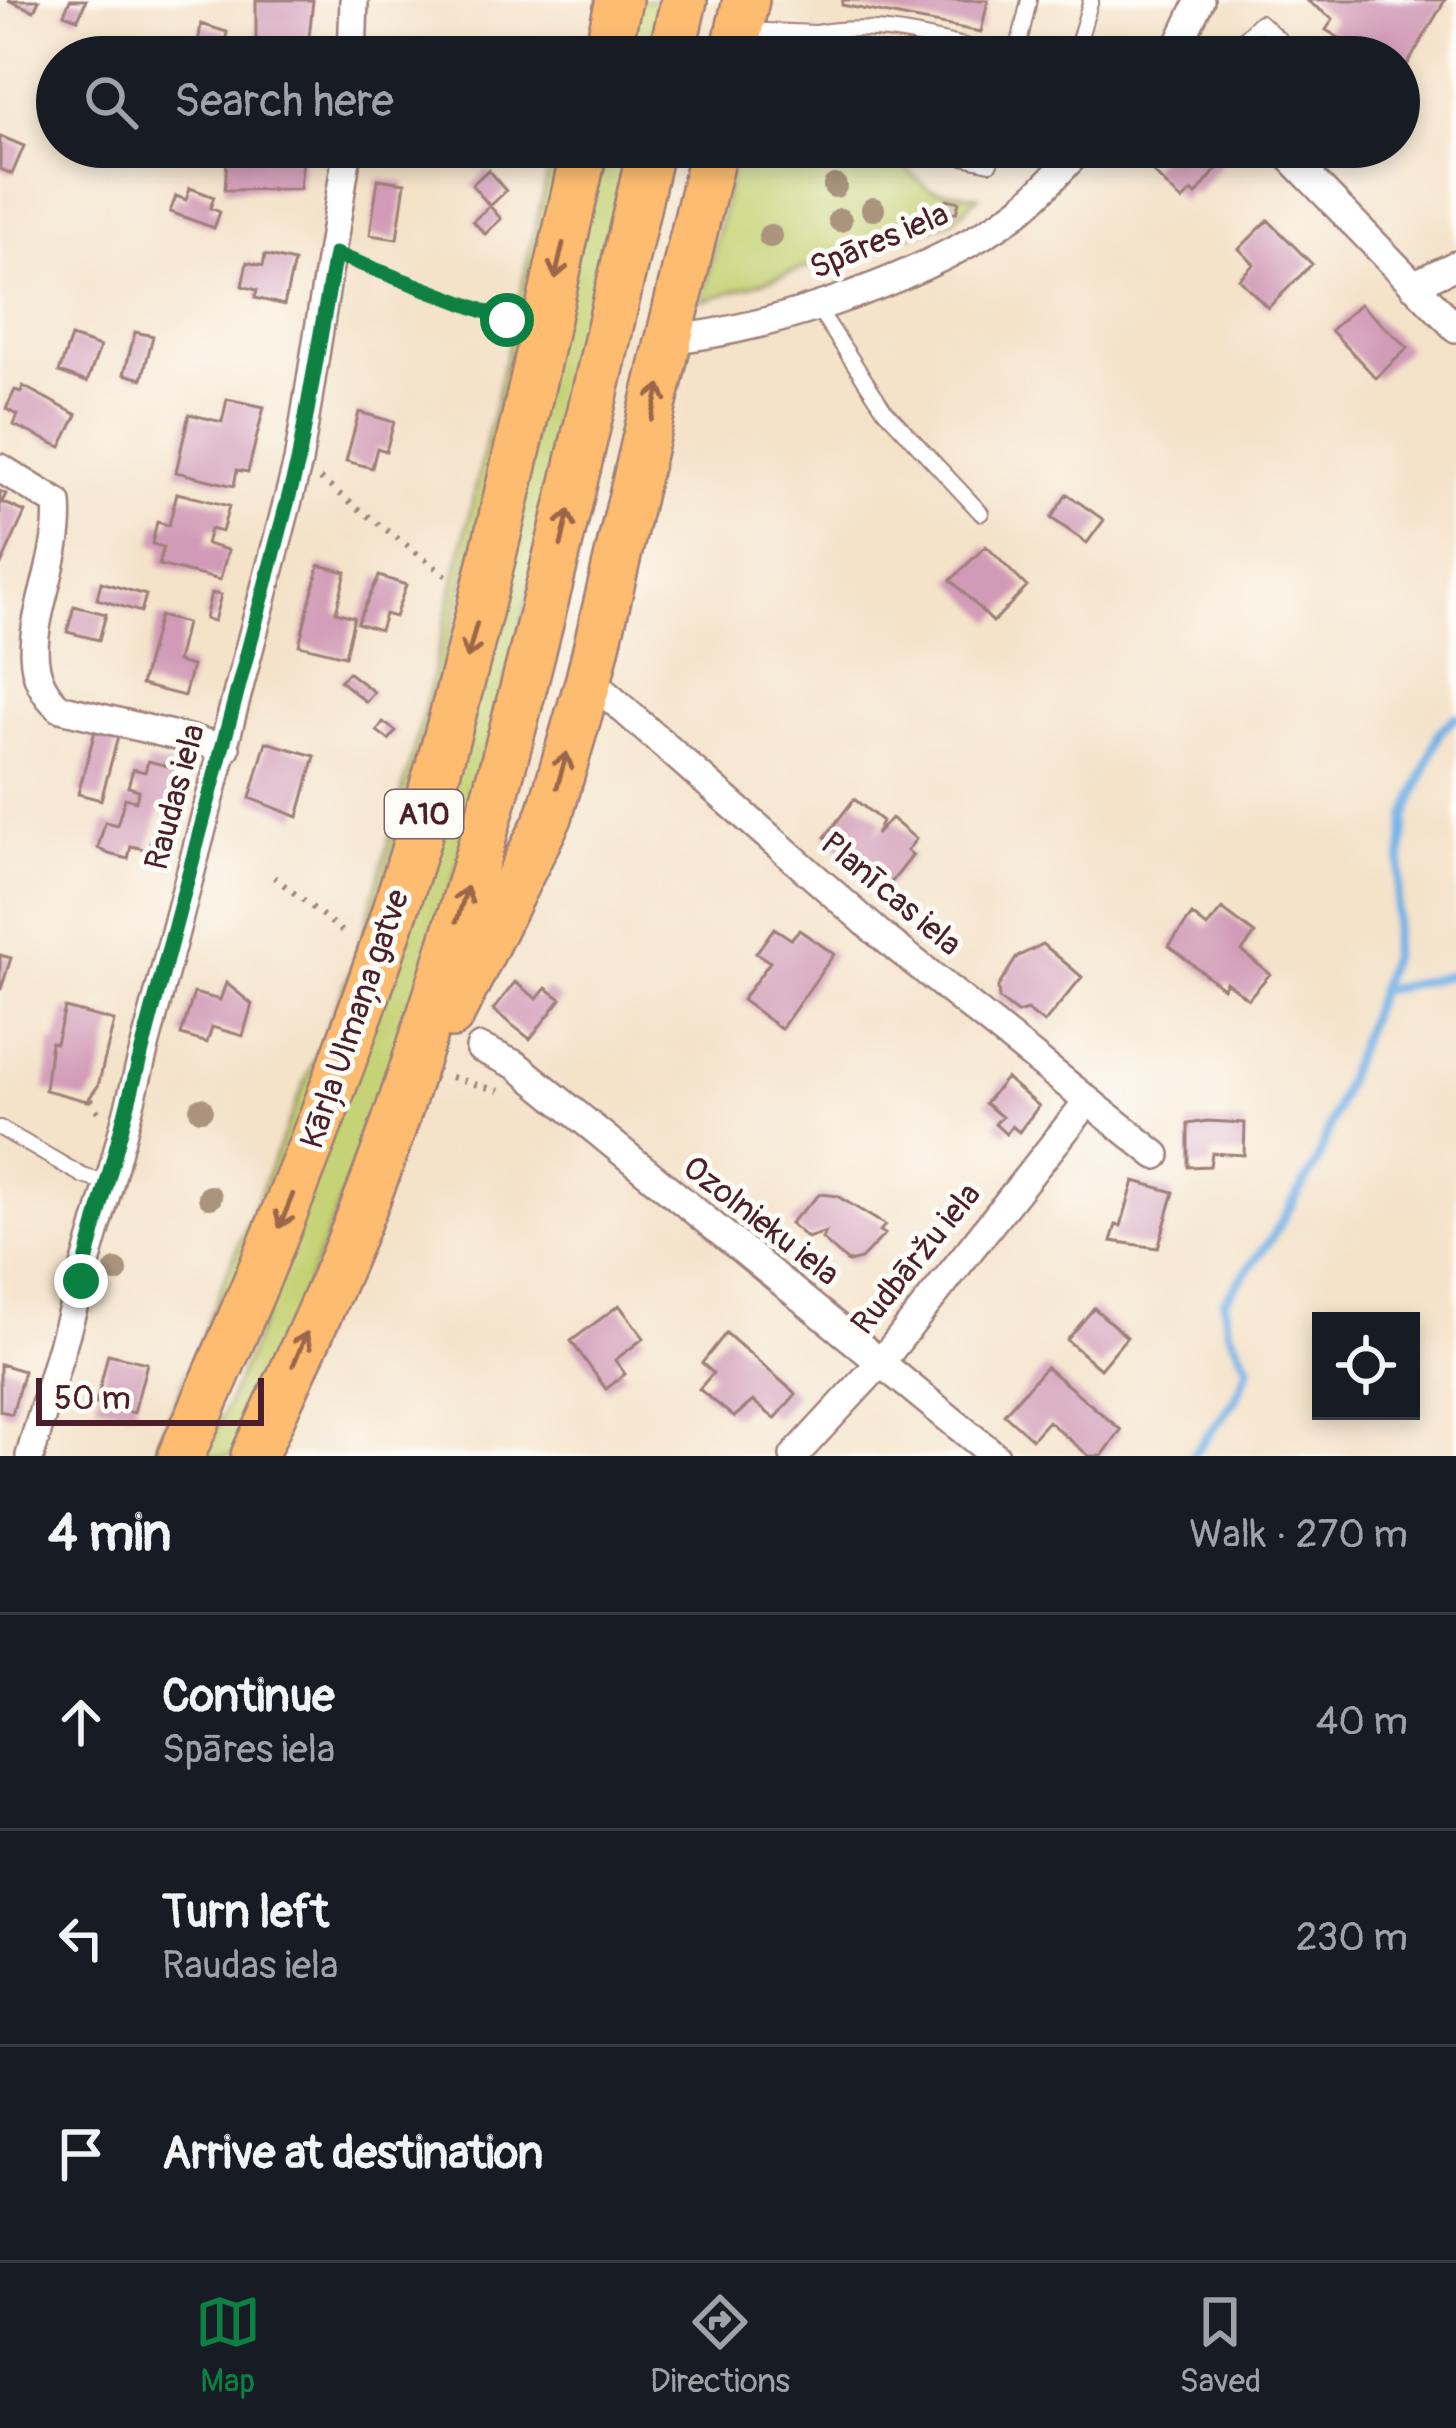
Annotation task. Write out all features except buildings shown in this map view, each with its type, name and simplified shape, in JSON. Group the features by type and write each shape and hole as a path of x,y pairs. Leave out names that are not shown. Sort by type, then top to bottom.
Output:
{"highway":[{"path":"611,36 619,0"},
{"path":"676,36 684,0"},
{"name":"Kārļa Ulmaņa gatve","path":"181,1456 308,1156 380,956 434,782 498,542 580,168"},
{"name":"Kārļa Ulmaņa gatve","path":"254,1456 388,1141 542,628 646,168"},
{"path":"388,1141 548,818 589,679 709,168"}],"street":[{"path":"353,36 354,0"},
{"path":"1187,36 1200,0"},
{"name":"Raudas iela","path":"30,1456 109,1184 298,462 345,168"},
{"name":"Spāres iela","path":"672,339 817,307 974,241 1020,210 1062,168"},
{"path":"1307,168 1456,328"},
{"path":"1413,284 1456,265"},
{"path":"0,468 57,503 59,527 22,652 24,674 39,695 60,708 226,748"},
{"name":"Planīcas iela","path":"589,679 821,885 1156,1155"},
{"name":"Ozolnieku iela","path":"479,1048 516,1065 994,1456"},
{"name":"Rudbāržu iela","path":"794,1456 881,1362 1088,1101"}],"lane":[{"path":"1019,36 1029,0"},
{"path":"1080,36 1091,0"},
{"path":"880,30 884,14"},
{"path":"1246,36 1260,22 1275,36"},
{"path":"740,29 815,34 843,28 910,36"},
{"path":"817,307 884,409 981,513"},
{"path":"0,1128 83,1176 109,1184"}],"path":[{"path":"335,254 507,320"},
{"path":"502,343 512,300"},
{"path":"298,462 448,577"},
{"path":"443,598 454,554"},
{"path":"274,878 352,939"},
{"path":"349,952 358,918"}],"green space":[{"path":"639,0 661,0 653,36 631,36"},
{"path":"549,168 559,168 472,550 421,751 363,949 268,1205 162,1456 153,1456 358,952 425,709"},
{"path":"600,168 624,168 514,652 422,981 333,1221 233,1456 205,1456 269,1306"},
{"path":"732,168 906,168 929,189 979,196 952,221 703,301"}],"waterway":[{"path":"1192,1456 1236,1399 1249,1366 1228,1329 1224,1301 1271,1239 1316,1164 1391,957 1406,817 1440,731 1456,717"},
{"path":"1378,991 1456,974"}],"route":[{"path":"81,1281 203,835 298,462 335,254 507,320"}]}
